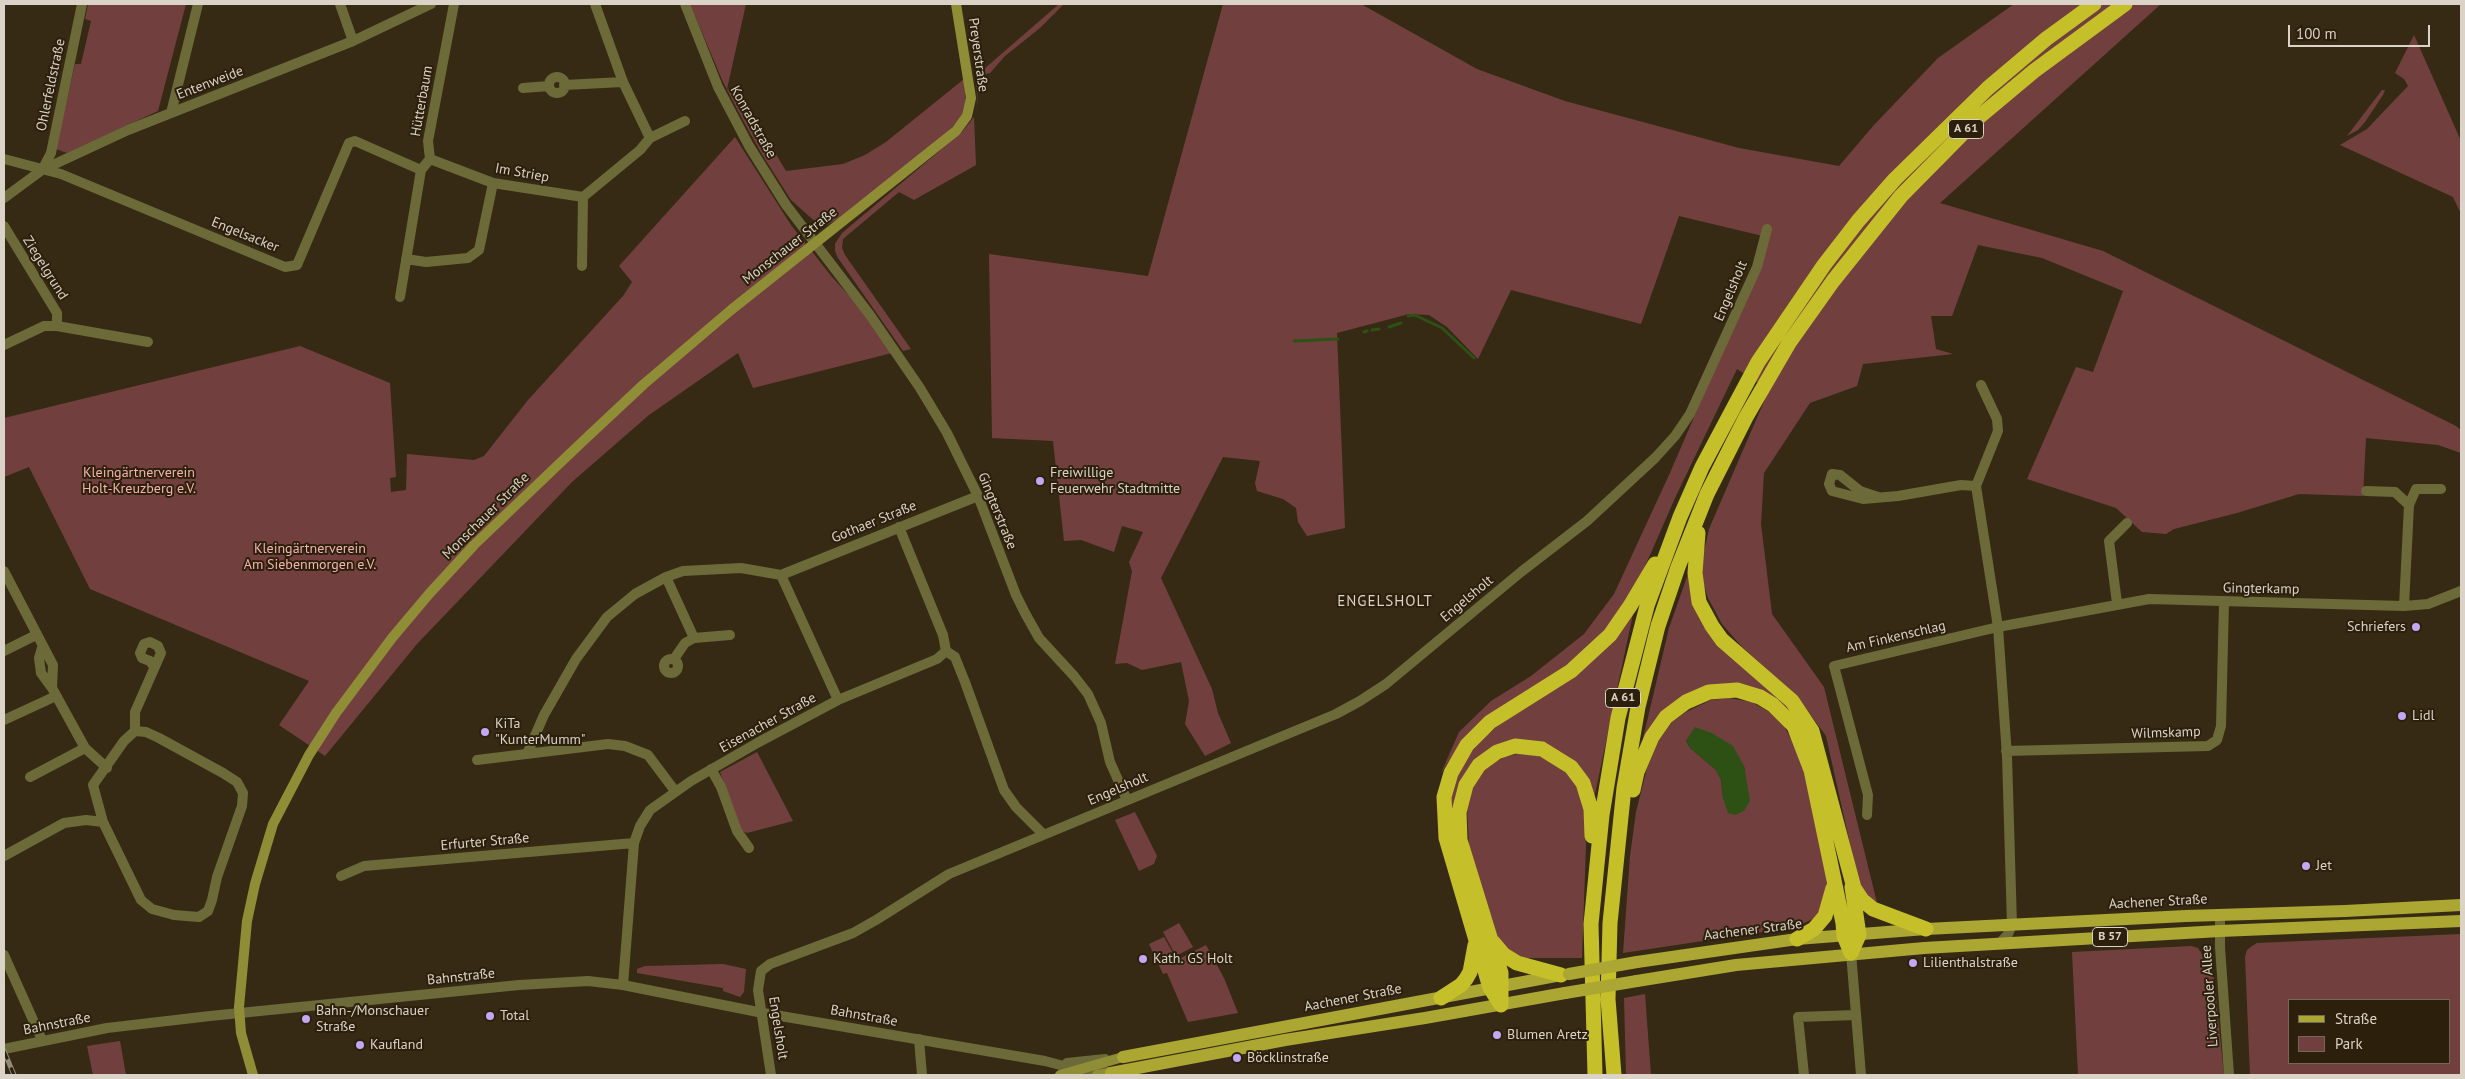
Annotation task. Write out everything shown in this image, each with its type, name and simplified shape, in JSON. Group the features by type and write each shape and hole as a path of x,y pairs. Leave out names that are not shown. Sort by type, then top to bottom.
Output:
{"highway":[{"name":"A 61","path":"1595,1075 1591,932 1602,816 1618,718 1647,606 1680,517 1714,444 1758,362 1824,266 1858,221 1909,165 1988,88 2046,39 2094,4"},
{"name":"A 61","path":"1614,1075 1608,998 1610,923 1626,779 1651,651 1678,567 1707,494 1746,417 1789,343 1833,281 1901,196 1979,117 2034,70 2125,4"},
{"path":"1707,494 1696,540 1695,584 1699,602 1722,640 1792,702 1812,731 1854,888 1868,904 1895,919 1926,929"},
{"path":"1565,975 1525,966 1510,959 1493,941 1482,934 1451,858 1444,820 1446,785 1458,758 1472,739 1490,722 1571,671 1610,635 1642,587 1680,517"},
{"path":"1616,862 1637,772 1659,727 1675,709 1697,696 1710,692 1737,690 1760,697 1773,705 1788,719 1801,740 1811,770 1834,881 1851,936"},
{"path":"1501,1005 1482,934 1459,831 1459,812 1463,793 1472,775 1487,758 1504,749 1525,746 1542,749 1562,760 1577,774 1586,789 1591,809 1594,886"},
{"path":"1848,862 1851,954"},
{"path":"1797,939 1814,929 1825,916 1832,897 1834,881"},
{"path":"1441,998 1461,985 1466,979 1482,934"}],"main road":[{"name":"Preyerstraße","path":"956,4 969,78 970,110"},
{"name":"Monschauer Straße","path":"253,1075 241,1033 239,1013 241,969 247,921 255,884 273,824 309,755 362,675 474,545 644,384 731,310 956,131 970,110"},
{"name":"Aachener Straße","path":"1060,1075 1123,1057 1496,987 1637,962 1797,939 1926,929 2461,905"},
{"name":"Aachener Straße","path":"1097,1075 1285,1040 1736,965 1851,954 2000,944 2220,931 2461,921"}],"street":[{"name":"Ohlerfeldstraße","path":"42,170 50,154 82,4"},
{"path":"171,113 198,4"},
{"path":"340,4 353,41"},
{"name":"Entenweide","path":"4,198 42,170 128,130 353,41 431,4"},
{"name":"Hütterbaum","path":"430,159 428,141 454,4"},
{"path":"595,4 623,82 650,138"},
{"name":"Konradstraße","path":"685,4 718,87 749,146 815,245"},
{"path":"522,88 549,86 552,79 558,78 564,85 623,82"},
{"path":"582,266 583,197 640,150 650,138 685,121"},
{"name":"Engelsacker","path":"42,170 62,174 285,267 297,265 349,144 355,141 422,170"},
{"path":"4,159 42,170"},
{"path":"400,297 422,170 430,159"},
{"name":"Im Striep","path":"430,159 493,183 583,197"},
{"path":"406,259 426,262 468,258 479,250 493,183"},
{"name":"Ziegelgrund","path":"4,226 57,313 57,326"},
{"name":"Engelsholt","path":"771,1075 758,990 761,971 770,964 853,933 949,874 1336,714 1360,701 1386,684 1617,495 1660,453 1675,436 1690,414 1756,267 1767,229"},
{"name":"Gingterstraße","path":"815,245 870,315 920,388 947,433 978,496 1016,595 1039,638 1088,694 1101,722 1110,762 1127,800"},
{"path":"4,345 44,326 57,326 148,342"},
{"path":"1982,385 1997,419 1998,431 1976,486 1998,627 2006,752 2012,925 2000,944"},
{"path":"1878,497 1898,496 1961,485 1976,486"},
{"path":"2404,606 2409,505 2416,489 2441,489"},
{"path":"2366,491 2395,492 2409,505"},
{"name":"Gothaer Straße","path":"781,575 978,496"},
{"path":"2117,604 2109,541 2127,523"},
{"path":"899,527 943,636 946,651 955,657 965,682 1004,790 1016,807 1044,834"},
{"path":"527,754 544,715 576,659 607,617 635,594 666,577 683,571 741,568 781,575 838,700"},
{"path":"4,571 6,583 42,648 39,658 41,673 54,692 85,748 107,768"},
{"path":"666,577 694,638"},
{"name":"Gingterkamp","path":"1998,627 2148,599 2404,606 2428,604 2461,591"},
{"name":"Wilmskamp","path":"2006,752 2208,746 2217,740 2221,726 2224,602"},
{"name":"Am Finkenschlag","path":"1867,815 1868,795 1834,666 1998,627"},
{"path":"4,651 36,635"},
{"path":"674,660 685,643 694,638 730,635"},
{"name":"Eisenacher Straße","path":"622,985 634,843 640,826 650,810 675,791 710,769 838,700 936,659 946,651"},
{"path":"136,731 135,712 154,667"},
{"path":"4,720 54,692"},
{"path":"136,731 146,732 159,738 223,773 238,782 243,793 242,806 217,877 208,911 200,917 174,916 152,909 141,900 103,822 94,785 124,741 136,731"},
{"path":"477,760 608,744 625,746 648,755 675,791"},
{"path":"30,777 85,748"},
{"path":"710,769 721,787 737,830 749,848"},
{"path":"4,856 64,823 86,820 103,822"},
{"name":"Erfurter Straße","path":"341,876 364,866 634,843"},
{"name":"Liverpooler Allee","path":"2220,915 2229,1075"},
{"path":"4,954 42,1040"},
{"path":"1851,954 1861,1075"},
{"name":"Bahnstraße","path":"4,1048 107,1028 564,981 622,985 763,1013 1053,1063 1079,1070 1112,1072"},
{"path":"1804,1075 1798,1017 1856,1015"},
{"path":"919,1039 922,1075"},
{"name":"Bahnstraße","path":"1053,1063 1074,1063 1123,1057"}],"green space":[{"path":"88,4 186,4 158,111 67,153 56,149 75,64 81,64 91,21 85,19"},
{"path":"690,4 746,4 727,89 736,88 786,171 843,164 865,155 886,142 964,79 966,105 963,115 947,133 836,220 827,225 819,225 791,200 763,156 723,82"},
{"path":"1059,4 1064,4 1040,28 1005,56 990,73 979,76 977,82 978,114 976,76"},
{"path":"1223,4 1361,4 1477,69 1565,101 1739,148 1839,166 1874,125 1938,58 2014,4 2161,4 1940,203 2103,251 2456,426 2461,430 2461,453 2438,445 2366,438 2363,496 2299,494 2237,513 2174,529 2166,534 2142,532 2116,508 2027,479 2076,367 2093,372 2123,291 2042,258 1978,245 1952,316 1931,316 1936,349 1953,354 1863,364 1857,386 1810,403 1764,473 1761,524 1772,614 1824,687 1878,907 1860,889 1826,736 1796,695 1742,647 1722,624 1708,598 1702,579 1702,560 1709,529 1769,390 1737,369 1675,498 1639,580 1601,636 1570,665 1455,752 1441,773 1459,732 1491,701 1531,676 1584,634 1614,594 1669,475 1763,258 1767,237 1679,216 1641,324 1511,290 1478,359 1447,327 1429,315 1409,314 1337,333 1345,528 1307,536 1298,522 1296,508 1283,499 1257,491 1255,483 1260,461 1223,457 1161,578 1212,689 1218,713 1231,743 1205,756 1185,724 1189,701 1181,662 1142,670 1127,663 1115,664 1132,571 1129,562 1143,532 1122,526 1114,552 1081,540 1064,541 1053,441 992,438 989,254 1148,276"},
{"path":"2414,35 2461,141 2461,214 2453,197 2340,145 2367,129 2408,86 2404,79 2395,73"},
{"path":"2382,90 2385,90 2383,95 2365,122 2358,130 2347,136"},
{"path":"974,117 976,165 914,200 899,192 843,239 842,248 845,255 911,349 903,351 838,258 835,244 842,233 962,132"},
{"path":"735,137 791,225 832,277 855,302 892,353 753,388 738,353 649,415 572,482 417,644 325,756 279,725 309,681 90,589 29,467 4,477 4,418 300,346 390,383 396,477 390,478 391,492 406,490 407,454 474,460 484,456 528,400 623,296 632,282 619,266"},
{"path":"1688,574 1692,603 1801,721 1712,686 1641,747 1669,628"},
{"path":"1633,614 1594,799 1539,744 1475,764 1451,844 1449,799 1454,779 1478,742 1505,720 1582,670 1614,639"},
{"path":"1729,698 1752,702 1771,713 1784,726 1796,748 1807,779 1828,873 1828,899 1817,917 1796,927 1623,953 1630,856 1636,812 1647,768 1659,740 1672,722 1686,712 1711,700","holes":["1695,728 1744,766 1749,801 1743,811 1723,798 1721,780 1716,770 1690,748 1686,741"]},
{"path":"757,752 793,821 747,833 740,830 720,772"},
{"path":"1521,753 1535,754 1559,765 1574,781 1580,795 1585,814 1586,845 1582,958 1524,958 1508,951 1497,937 1469,845 1467,809 1469,795 1475,783 1483,771 1493,763 1505,757"},
{"path":"1135,812 1157,856 1154,864 1139,871 1115,820"},
{"path":"1179,923 1193,947 1176,956 1163,932"},
{"path":"2461,934 2461,1075 2250,1075 2245,957 2247,950 2257,943"},
{"path":"1164,937 1177,960 1206,945 1224,978 1238,1013 1188,1022 1167,973 1163,974 1149,944"},
{"path":"2191,946 2198,948 2203,956 2208,955 2214,979 2224,1075 2078,1075 2072,952"},
{"path":"723,964 746,969 744,992 740,997 723,991 723,988 637,973 637,969 645,966"},
{"path":"1645,994 1651,1075 1626,1075 1624,998"},
{"path":"120,1041 126,1075 93,1075 87,1046"}],"shaded area":[{"path":"1695,727 1712,733 1733,746 1744,766 1750,801 1744,811 1735,815 1728,813 1723,798 1721,780 1716,770 1690,748 1686,741"}],"waterway":[{"path":"1408,316 1415,315 1442,328 1474,358"},
{"path":"1389,327 1401,323"},
{"path":"1372,330 1379,329"},
{"path":"1294,341 1338,339"}],"railway":[{"path":"4,1051 14,1075"}],"place":[{"name":"Freiwillige Feuerwehr Stadtmitte","path":"1040,481"},
{"name":"Schriefers","path":"2416,627"},
{"name":"Lidl","path":"2402,716"},
{"name":"KiTa \"KunterMumm\"","path":"485,732"},
{"name":"Jet","path":"2306,866"},
{"name":"Kath. GS Holt","path":"1143,959"},
{"name":"Lilienthalstraße","path":"1913,963"},
{"name":"Total","path":"490,1016"},
{"name":"Bahn-/Monschauer Straße","path":"306,1019"},
{"name":"Blumen Aretz","path":"1497,1035"},
{"name":"Kaufland","path":"360,1045"},
{"name":"Böcklinstraße","path":"1237,1058"}],"district":[{"name":"ENGELSHOLT","path":"1385,602"}],"park label":[{"name":"Kleingärtnerverein Holt-Kreuzberg e.V.","path":"139,482"},
{"name":"Kleingärtnerverein Am Siebenmorgen e.V.","path":"310,558"}]}
